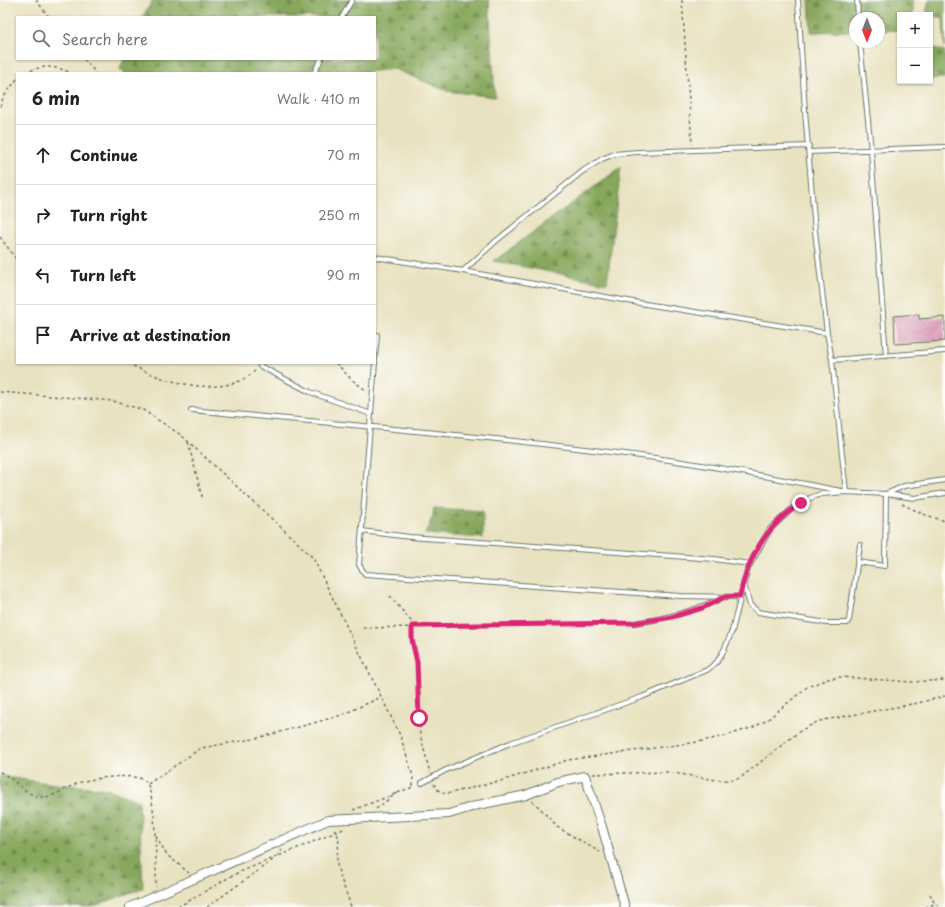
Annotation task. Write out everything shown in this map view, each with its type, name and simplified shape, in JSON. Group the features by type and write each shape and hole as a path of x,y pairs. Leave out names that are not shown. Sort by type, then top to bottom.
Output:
{"street":[{"path":"130,907 195,877 328,820 449,814 478,805 526,795 558,782 585,776 612,860 625,907"}],"lane":[{"path":"343,16 352,0"},
{"path":"798,0 809,152 826,333 832,360 846,492"},
{"path":"857,0 858,12"},
{"path":"861,48 871,150 886,356"},
{"path":"314,72 320,60"},
{"path":"463,271 496,241 583,171 602,159 624,152 809,146"},
{"path":"809,152 945,147"},
{"path":"376,257 463,271 631,302 826,333"},
{"path":"376,346 377,335"},
{"path":"832,360 945,351"},
{"path":"375,364 359,565 365,574 373,576 680,596 740,596"},
{"path":"260,366 310,392 371,414"},
{"path":"191,410 473,437 635,455 846,492 886,494 915,498 945,493"},
{"path":"886,494 904,486 945,480"},
{"path":"422,783 431,777 510,743 642,696 707,670 717,662 724,650 732,630 743,583 750,564 770,529 794,507 815,496 846,492"},
{"path":"857,562 885,566 886,494"},
{"path":"362,531 410,537 698,557 750,564"},
{"path":"743,583 750,605 758,612 843,625 849,620 860,545"},
{"path":"634,623 671,617 702,608 724,597"}],"path":[{"path":"36,0 48,16"},
{"path":"682,0 692,150"},
{"path":"85,60 95,72"},
{"path":"27,72 35,68 46,66 59,68 69,72"},
{"path":"0,108 3,98 16,80"},
{"path":"0,237 16,259"},
{"path":"130,364 141,370 173,382 196,386 229,384 244,379 260,366"},
{"path":"337,364 360,388 372,394"},
{"path":"0,392 113,401 130,405 162,422 188,441 313,558 400,735 413,776 413,786"},
{"path":"188,441 203,500"},
{"path":"902,503 923,514 945,521"},
{"path":"390,596 411,621 418,669 420,734 424,754 431,777 438,790 446,794 511,778 568,760 698,742 726,736 754,727 768,720 807,687 828,679 841,677 906,682 945,680"},
{"path":"363,628 634,623"},
{"path":"148,784 201,748 253,739 306,725 354,710 381,696"},
{"path":"585,776 609,773 667,772 717,780 732,780 740,778 800,731 819,721 918,704 945,696"},
{"path":"0,772 25,789 41,797 48,796 80,782 96,779 143,779 148,784 155,834 156,895"},
{"path":"352,810 422,783"},
{"path":"375,810 398,792"},
{"path":"526,795 558,827 612,860"},
{"path":"328,820 338,833 339,847 336,863 351,907"},
{"path":"178,907 235,874 338,833 350,826"},
{"path":"155,834 167,855 195,877"},
{"path":"207,907 276,857 293,836"},
{"path":"930,894 934,904"},
{"path":"925,907 934,904 941,907"}],"green space":[{"path":"153,0 489,0 495,97 447,91 394,69 366,72 123,72 120,69 124,60 376,60 376,16 143,16"},
{"path":"809,0 913,0 913,12 897,12 897,30 885,31 885,12 849,12 849,31 811,32"},
{"path":"929,0 945,0 945,47 943,19 933,15 933,12 926,12"},
{"path":"933,48 945,51 945,78 933,79"},
{"path":"621,167 607,283 494,261"},
{"path":"434,508 483,511 483,538 425,534 433,516"},
{"path":"0,776 47,783 108,789 139,801 143,888 91,907 0,907"}],"building":[{"path":"919,314 919,319 945,317 945,341 895,344 894,316"}],"route":[{"path":"419,718 417,662 412,640 412,626 602,625 634,623 671,617 702,608 724,597 740,596 748,568 759,546 770,529 784,515 801,503"}]}
